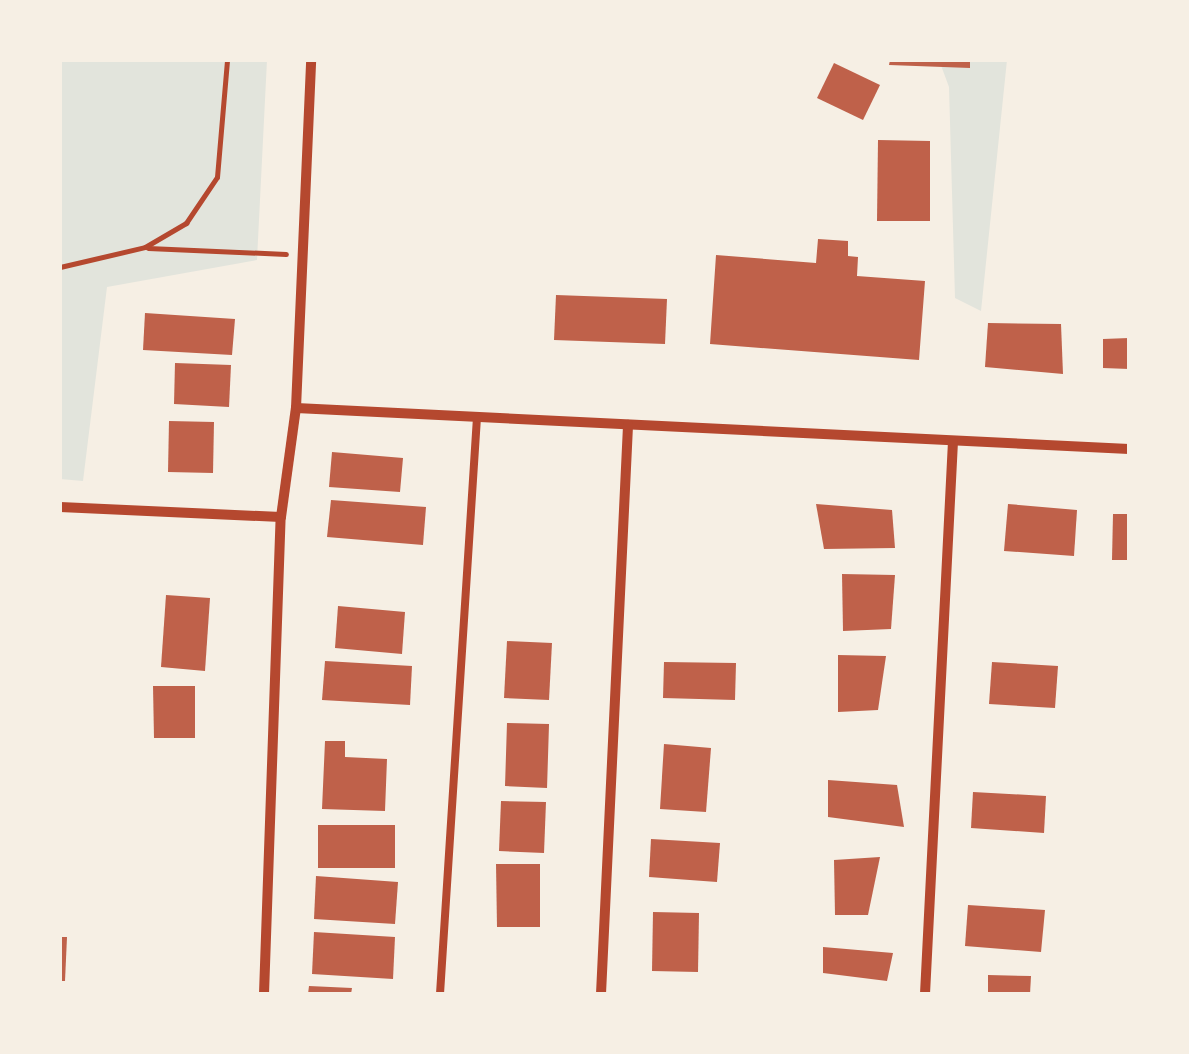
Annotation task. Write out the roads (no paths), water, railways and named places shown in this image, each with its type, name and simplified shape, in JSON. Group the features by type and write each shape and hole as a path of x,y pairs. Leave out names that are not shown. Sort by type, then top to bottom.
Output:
{"street":[{"path":"264,994 280,517 296,408 311,60"},
{"path":"296,408 1129,449"},
{"path":"601,994 628,424"},
{"path":"926,994 952,442"},
{"path":"60,507 280,517"}],"lane":[{"path":"440,994 478,417"}]}
